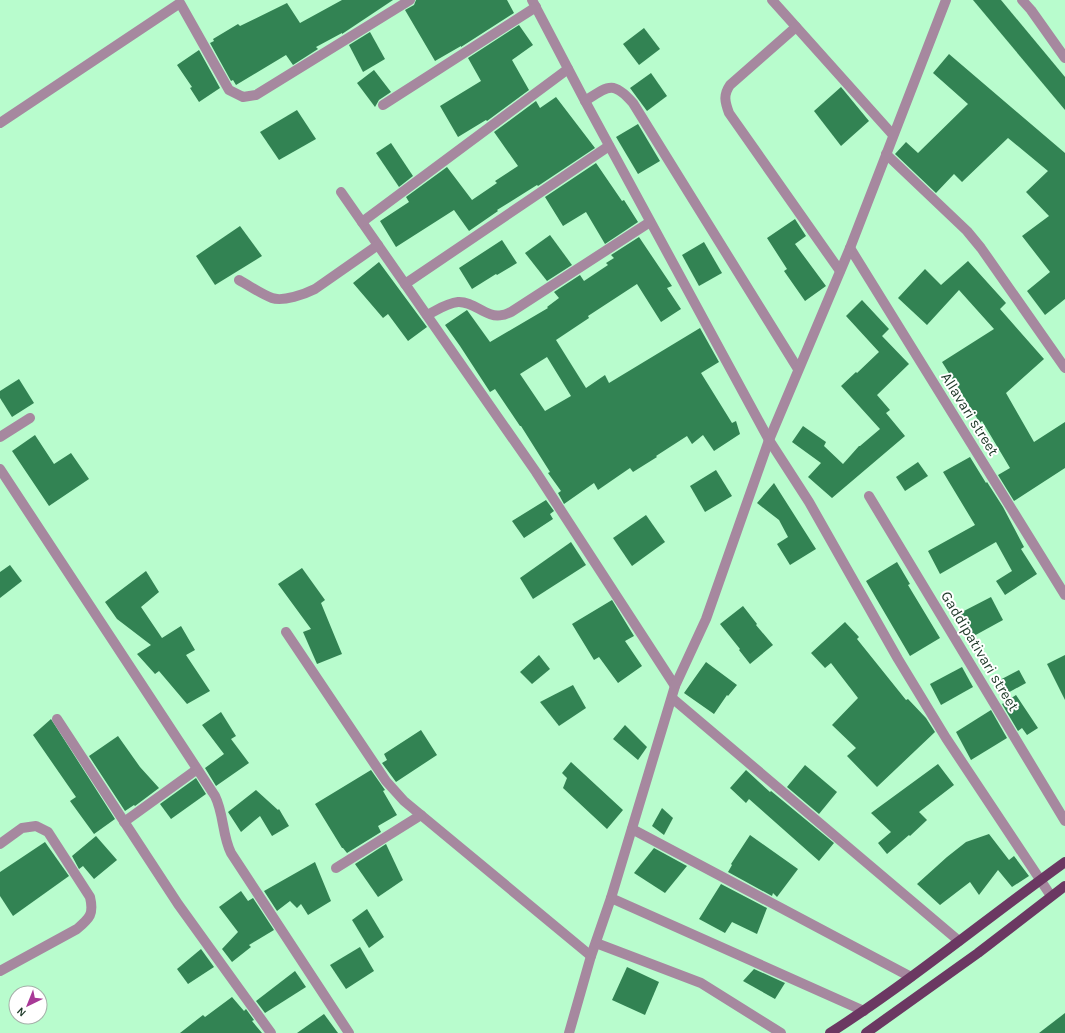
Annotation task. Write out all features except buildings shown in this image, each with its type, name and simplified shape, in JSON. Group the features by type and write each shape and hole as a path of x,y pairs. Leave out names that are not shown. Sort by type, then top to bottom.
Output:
{"main road":[{"path":"830,1033 912,977 1065,862"},
{"path":"866,1033 971,957 1065,886"}],"street":[{"path":"0,123 180,3 229,90 243,97 256,95 410,0"},
{"path":"772,0 893,135"},
{"path":"569,1033 591,956 611,898 675,686 706,619 769,440 850,248 946,0"},
{"path":"1022,0 1031,10 1065,58"},
{"path":"383,105 534,3 609,146 769,440 809,502 894,652 946,738 1051,896"},
{"path":"796,27 730,85 724,97 725,104 729,113 840,271"},
{"path":"362,222 568,69"},
{"path":"585,101 609,87 617,88 633,103 798,369"},
{"path":"405,284 609,146"},
{"path":"886,154 967,231 981,248 1065,368"},
{"path":"341,192 536,472 675,686"},
{"path":"427,315 448,305 459,302 469,304 492,314 501,316 511,312 650,222"},
{"path":"239,280 274,298 283,299 306,294 378,245"},
{"name":"Allavari street","path":"850,248 1065,595"},
{"path":"0,437 30,418"},
{"path":"0,469 196,770 215,796 220,806 226,842 231,853 349,1033"},
{"name":"Gaddipativari street","path":"869,496 1065,821"},
{"path":"286,632 386,781 404,801 591,956"},
{"path":"672,698 959,942"},
{"path":"57,720 178,904 271,1033"},
{"path":"124,822 196,770"},
{"path":"336,868 421,815"},
{"path":"0,844 22,828 36,826 48,832 90,897 93,909 88,920 77,929 0,971"},
{"path":"632,829 912,977"},
{"path":"611,898 864,1011"},
{"path":"596,942 701,983 781,1033"}]}
